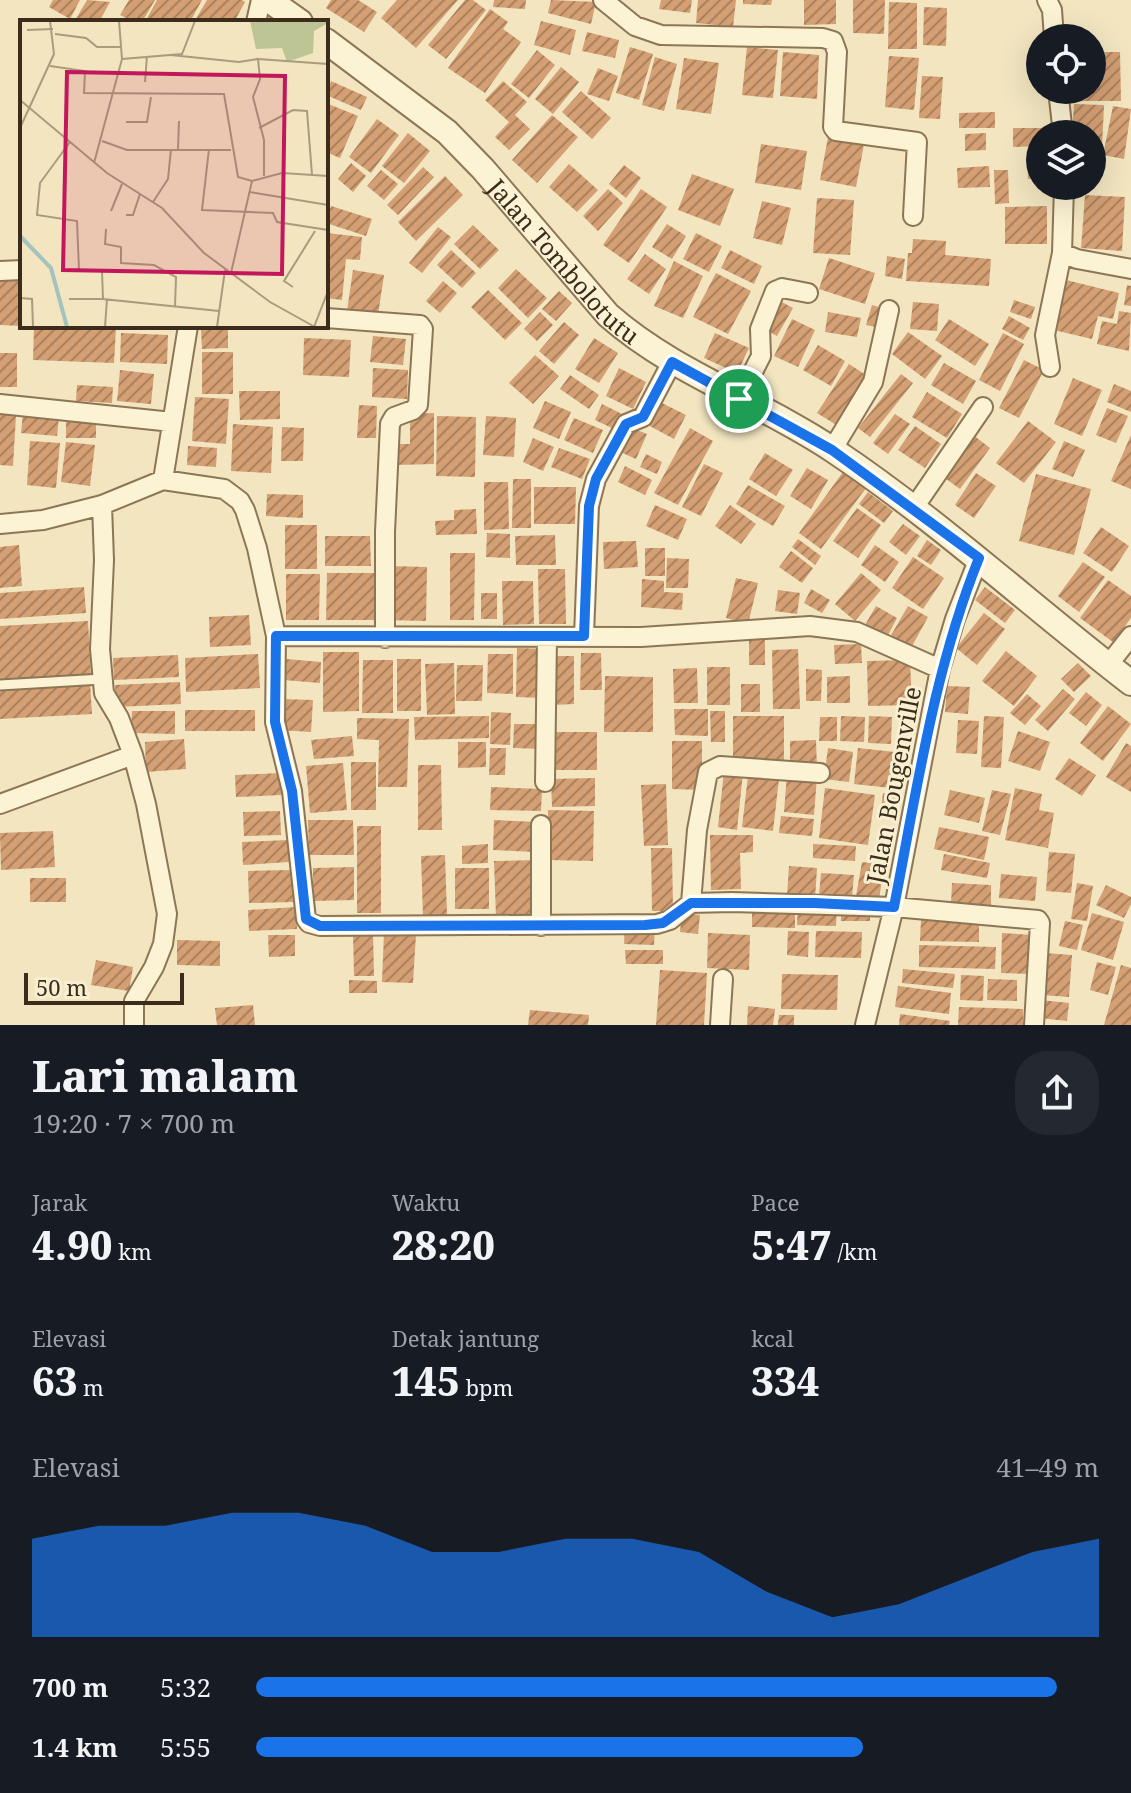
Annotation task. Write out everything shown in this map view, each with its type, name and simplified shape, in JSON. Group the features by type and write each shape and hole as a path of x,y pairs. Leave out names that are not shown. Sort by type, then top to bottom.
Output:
{"street":[{"path":"256,20 261,0"},
{"path":"269,0 296,13"},
{"path":"603,0 635,26 661,35 823,38 833,41 837,52 833,127 836,131 917,142 913,216"},
{"path":"1047,0 1052,10 1053,24"},
{"name":"Jalan Tombolotutu","path":"328,43 447,132 483,169 608,315 672,362 832,450 979,558 1131,683"},
{"path":"1050,367 1045,335 1062,253 1064,200"},
{"path":"1062,253 1077,259 1131,269"},
{"path":"0,271 20,270"},
{"path":"739,399 761,356 760,329 775,291 782,288 808,293"},
{"path":"832,450 873,382 889,310"},
{"path":"328,318 420,325 423,329 418,405 394,417 390,424 385,532 385,638"},
{"path":"163,480 188,328"},
{"path":"584,636 589,506 596,479 626,424 643,417 672,362"},
{"path":"0,404 172,422"},
{"path":"913,509 983,407"},
{"path":"0,524 57,517 102,505 163,480 224,489 240,501 257,548 276,636 275,722 292,791 306,919 309,923 320,926 657,924 670,920 691,903 815,903 894,907 1039,921 1034,1025"},
{"path":"102,505 104,560 100,649 105,698 119,718 133,755 166,900 167,926 154,967 134,1001 134,1025"},
{"name":"Jalan Bougenville","path":"865,1025 894,907 940,669 955,619 979,558"},
{"path":"276,636 653,637 810,626 839,628 870,637 940,669"},
{"path":"1108,665 1131,636"},
{"path":"545,782 547,637"},
{"path":"0,804 133,755"},
{"path":"691,903 697,830 708,772 720,766 820,773"},
{"path":"541,825 541,926"},
{"path":"720,1025 723,979"}],"lane":[{"path":"0,685 102,679"}],"building":[{"path":"53,0 80,0 70,19 49,7"},
{"path":"87,0 110,2 100,20 75,20"},
{"path":"129,0 155,0 143,20 130,20 120,15"},
{"path":"157,0 202,0 191,20 146,20"},
{"path":"207,0 245,2 235,20 195,20"},
{"path":"331,0 358,0 377,12 364,32 326,8"},
{"path":"397,0 458,0 416,48 381,18"},
{"path":"465,0 473,0 486,10 446,59 428,45"},
{"path":"494,0 526,0 525,9 493,7"},
{"path":"551,0 596,2 591,24 548,13"},
{"path":"661,0 692,0 690,13 659,9"},
{"path":"698,0 736,0 733,27 696,23"},
{"path":"743,0 772,0 771,5 743,4"},
{"path":"804,0 836,0 836,24 804,25"},
{"path":"853,0 885,0 884,34 853,33"},
{"path":"889,2 917,3 917,49 888,49"},
{"path":"924,7 947,8 946,46 923,45"},
{"path":"490,9 508,22 503,29 521,42 485,93 448,68"},
{"path":"541,21 576,30 570,55 534,45"},
{"path":"587,32 619,40 615,58 582,51"},
{"path":"630,47 653,54 639,100 616,93"},
{"path":"747,47 778,50 773,98 742,95"},
{"path":"537,50 555,65 529,98 511,84"},
{"path":"783,52 819,55 817,99 780,96"},
{"path":"1106,52 1120,52 1121,101 1106,101"},
{"path":"889,56 919,58 914,110 885,107"},
{"path":"655,57 677,64 664,111 642,105"},
{"path":"684,58 719,63 711,114 676,109"},
{"path":"561,67 579,82 553,114 535,99"},
{"path":"598,68 618,76 609,101 587,94"},
{"path":"922,76 943,77 940,119 919,118"},
{"path":"331,81 367,97 361,110 328,96"},
{"path":"503,81 527,102 515,115 530,129 509,150 495,137 509,122 485,100"},
{"path":"581,91 611,118 592,139 562,112"},
{"path":"328,104 358,116 340,158 328,153"},
{"path":"1074,104 1104,105 1103,120 1073,120"},
{"path":"1113,106 1131,109 1124,159 1106,156"},
{"path":"995,112 995,128 959,128 959,113"},
{"path":"552,115 578,137 537,183 512,160"},
{"path":"377,119 399,135 371,173 349,157"},
{"path":"1013,128 1026,128 1026,147 1013,147"},
{"path":"829,132 865,139 856,187 820,180"},
{"path":"408,133 430,151 404,183 382,166"},
{"path":"986,133 986,150 965,151 965,134"},
{"path":"761,144 807,151 801,190 755,183"},
{"path":"351,163 366,176 353,192 338,179"},
{"path":"569,164 598,190 577,212 549,187"},
{"path":"624,165 641,178 626,198 609,184"},
{"path":"989,166 990,187 958,188 957,168"},
{"path":"423,167 434,177 398,215 387,205"},
{"path":"381,170 398,184 384,200 367,186"},
{"path":"994,170 1008,170 1009,203 995,204"},
{"path":"692,174 734,189 720,226 678,210"},
{"path":"445,176 463,195 416,241 398,222"},
{"path":"608,189 623,203 598,231 583,216"},
{"path":"641,189 667,207 629,263 603,245"},
{"path":"1125,197 1122,251 1081,248 1085,200"},
{"path":"817,198 854,200 850,255 813,253"},
{"path":"762,201 791,208 782,245 753,238"},
{"path":"331,206 372,219 366,236 328,224"},
{"path":"1047,206 1047,244 1005,244 1005,207"},
{"path":"667,224 686,236 672,259 652,247"},
{"path":"473,225 499,250 480,269 454,244"},
{"path":"438,227 451,237 422,273 409,263"},
{"path":"328,233 362,237 360,260 346,259 342,300 328,298"},
{"path":"696,233 722,246 709,272 683,259"},
{"path":"913,239 946,241 945,255 991,259 989,286 906,281 908,253 912,253"},
{"path":"451,250 476,273 462,288 437,265"},
{"path":"730,250 762,266 754,284 721,268"},
{"path":"645,254 666,269 649,294 627,279"},
{"path":"887,256 905,259 902,279 885,276"},
{"path":"829,258 875,273 865,304 819,289"},
{"path":"674,261 703,276 683,318 654,306"},
{"path":"516,269 547,298 528,318 498,288"},
{"path":"353,270 384,275 378,315 347,311"},
{"path":"716,273 751,291 728,334 693,317"},
{"path":"0,278 20,278 20,326 0,325"},
{"path":"1066,280 1119,293 1113,319 1098,316 1092,339 1054,330"},
{"path":"443,281 457,293 440,313 426,301"},
{"path":"1127,285 1131,286 1131,306 1124,305"},
{"path":"488,290 522,323 505,340 471,307"},
{"path":"559,291 572,303 556,321 542,309"},
{"path":"778,300 793,308 777,336 762,328"},
{"path":"1014,300 1035,307 1031,319 1010,312"},
{"path":"913,302 939,304 937,331 910,329"},
{"path":"872,305 882,308 876,327 866,325"},
{"path":"1119,311 1131,313 1129,351 1097,344 1102,321 1117,324"},
{"path":"540,312 553,325 537,341 524,329"},
{"path":"828,312 861,318 857,337 825,332"},
{"path":"1009,316 1030,328 1023,340 1002,329"},
{"path":"792,319 815,330 798,367 774,356"},
{"path":"949,319 989,344 975,366 935,340"},
{"path":"564,322 579,335 554,364 539,351"},
{"path":"34,328 116,328 114,363 33,360"},
{"path":"228,329 228,348 202,349 201,330"},
{"path":"908,332 942,356 925,379 892,354"},
{"path":"121,333 168,335 167,364 120,362"},
{"path":"715,333 749,348 737,373 704,358"},
{"path":"1003,333 1024,344 1000,391 979,380"},
{"path":"373,336 406,339 403,365 370,362"},
{"path":"304,338 351,340 349,377 303,375"},
{"path":"594,338 618,353 599,383 575,369"},
{"path":"818,345 845,361 831,386 803,370"},
{"path":"202,352 233,352 233,394 202,394"},
{"path":"0,353 17,353 17,387 0,387"},
{"path":"535,355 559,376 533,404 509,383"},
{"path":"1024,360 1044,370 1019,418 999,408"},
{"path":"944,363 976,381 963,404 931,385"},
{"path":"849,364 869,377 838,426 817,413"},
{"path":"373,368 408,370 407,399 372,397"},
{"path":"619,368 646,382 633,409 606,396"},
{"path":"120,370 154,374 151,404 117,401"},
{"path":"901,374 913,383 870,437 858,428"},
{"path":"570,375 599,395 589,409 560,389"},
{"path":"1073,378 1102,390 1082,436 1054,424"},
{"path":"1114,384 1131,391 1131,412 1107,402"},
{"path":"77,385 113,387 112,403 76,401"},
{"path":"239,391 280,391 280,419 240,420"},
{"path":"927,392 962,414 947,438 912,417"},
{"path":"195,397 229,399 226,444 192,441"},
{"path":"545,401 571,412 559,439 533,428"},
{"path":"658,401 686,415 674,439 646,424"},
{"path":"602,404 622,414 614,429 595,420"},
{"path":"359,405 377,406 376,438 357,438"},
{"path":"1107,408 1128,416 1116,443 1096,435"},
{"path":"23,413 59,416 57,436 21,433"},
{"path":"434,413 434,464 396,465 396,444 410,444 410,414"},
{"path":"0,414 16,415 13,466 0,465"},
{"path":"895,414 910,424 888,454 873,443"},
{"path":"437,416 476,417 475,477 436,476"},
{"path":"486,416 516,418 514,457 483,455"},
{"path":"574,418 603,430 593,453 564,440"},
{"path":"96,419 96,438 66,438 66,420"},
{"path":"1028,421 1056,442 1024,483 996,463"},
{"path":"233,424 273,427 271,473 231,471"},
{"path":"627,426 647,434 636,459 616,450"},
{"path":"915,426 941,444 925,468 898,450"},
{"path":"282,427 304,428 303,461 281,461"},
{"path":"690,428 713,441 678,505 654,493"},
{"path":"973,435 990,448 960,489 942,476"},
{"path":"1131,435 1131,489 1111,481"},
{"path":"533,438 554,447 543,471 523,462"},
{"path":"30,441 60,443 56,488 27,485"},
{"path":"1064,441 1085,450 1073,477 1052,469"},
{"path":"66,442 95,445 90,486 61,482"},
{"path":"188,446 217,448 216,467 187,465"},
{"path":"559,448 590,459 582,479 551,467"},
{"path":"765,453 793,470 776,496 749,479"},
{"path":"646,454 662,462 657,474 640,467"},
{"path":"704,464 723,473 701,516 682,507"},
{"path":"625,466 652,480 645,495 618,482"},
{"path":"807,468 828,480 811,509 790,496"},
{"path":"843,472 866,488 821,549 799,533"},
{"path":"976,473 996,486 974,518 955,505"},
{"path":"1036,474 1091,489 1074,555 1019,541"},
{"path":"513,479 531,479 531,528 512,528"},
{"path":"484,482 508,482 509,529 484,530"},
{"path":"748,485 785,506 773,526 736,504"},
{"path":"534,487 576,487 575,524 534,524"},
{"path":"868,492 893,511 884,523 859,504"},
{"path":"267,494 303,495 303,518 266,516"},
{"path":"655,505 687,519 678,540 646,526"},
{"path":"730,505 756,524 741,544 715,526"},
{"path":"857,508 881,525 858,558 833,541"},
{"path":"476,509 477,534 436,535 435,521 454,520 454,510"},
{"path":"903,524 920,536 906,555 889,542"},
{"path":"285,525 317,525 317,569 285,569"},
{"path":"1101,527 1129,546 1112,572 1083,553"},
{"path":"487,533 510,534 510,558 486,557"},
{"path":"555,535 556,565 516,565 515,536"},
{"path":"325,536 370,536 371,566 325,566"},
{"path":"798,539 821,556 815,565 792,547"},
{"path":"927,540 941,550 931,565 917,556"},
{"path":"636,541 638,567 604,569 603,542"},
{"path":"19,545 22,586 0,588 0,547"},
{"path":"875,545 899,562 885,582 861,565"},
{"path":"645,548 665,548 665,576 645,576"},
{"path":"791,551 813,568 802,583 779,567"},
{"path":"450,553 475,553 474,620 450,620"},
{"path":"913,557 944,578 923,609 892,588"},
{"path":"667,558 689,559 688,588 666,588"},
{"path":"1083,562 1105,577 1079,612 1058,596"},
{"path":"389,566 427,567 426,621 388,620"},
{"path":"538,569 565,569 566,624 539,624"},
{"path":"327,573 379,573 379,620 326,620"},
{"path":"861,573 881,590 855,621 835,604"},
{"path":"286,574 320,574 319,620 286,620"},
{"path":"736,578 758,583 748,624 726,618"},
{"path":"642,579 664,581 664,592 683,593 682,610 641,607"},
{"path":"1108,580 1131,596 1131,618 1113,642 1080,618"},
{"path":"502,581 533,581 534,624 503,625"},
{"path":"84,587 86,613 0,619 0,593"},
{"path":"985,587 1015,610 1005,623 975,600"},
{"path":"811,589 830,600 822,613 804,603"},
{"path":"778,590 800,593 797,614 775,611"},
{"path":"481,593 497,593 497,619 481,619"},
{"path":"876,606 897,618 887,637 865,625"},
{"path":"908,606 928,617 911,648 890,637"},
{"path":"984,613 1005,629 977,665 956,648"},
{"path":"249,615 251,645 210,647 209,617"},
{"path":"88,621 91,676 0,681 0,626"},
{"path":"749,634 765,634 765,665 749,665"},
{"path":"861,644 862,663 835,664 834,645"},
{"path":"517,648 546,649 544,698 516,697"},
{"path":"798,649 800,709 773,709 772,650"},
{"path":"1006,651 1037,676 1014,706 982,681"},
{"path":"323,652 359,652 359,711 323,712"},
{"path":"581,653 601,653 602,690 580,690"},
{"path":"258,654 260,688 186,692 185,658"},
{"path":"488,654 513,654 513,694 487,693"},
{"path":"178,655 179,677 114,680 113,658"},
{"path":"551,656 574,656 574,704 552,705"},
{"path":"286,659 321,662 320,683 284,680"},
{"path":"397,659 421,659 421,711 397,711"},
{"path":"363,660 393,660 393,713 362,713"},
{"path":"910,660 912,705 868,706 867,661"},
{"path":"454,663 455,714 427,715 425,664"},
{"path":"1078,663 1091,676 1074,692 1061,679"},
{"path":"457,665 483,665 482,701 456,701"},
{"path":"707,667 730,667 730,705 707,705"},
{"path":"697,668 698,703 674,703 673,669"},
{"path":"806,669 822,670 821,701 806,701"},
{"path":"605,676 653,677 653,732 604,732"},
{"path":"850,676 850,703 827,703 827,677"},
{"path":"180,682 181,704 116,707 115,685"},
{"path":"90,683 92,714 0,719 0,688"},
{"path":"741,684 760,684 760,712 741,712"},
{"path":"947,686 970,687 968,714 945,712"},
{"path":"1063,689 1075,699 1048,731 1035,720"},
{"path":"1086,692 1102,705 1086,726 1069,713"},
{"path":"1027,694 1041,706 1025,725 1010,713"},
{"path":"281,699 313,700 311,732 280,730"},
{"path":"1108,706 1131,724 1103,761 1080,743"},
{"path":"674,709 708,709 708,736 675,735"},
{"path":"185,710 255,710 255,731 185,731"},
{"path":"132,711 175,711 175,734 131,733"},
{"path":"710,711 725,711 725,742 711,742"},
{"path":"491,712 511,713 510,745 490,744"},
{"path":"489,716 489,738 415,740 414,717"},
{"path":"733,716 784,716 784,764 733,764"},
{"path":"841,716 865,717 864,742 840,741"},
{"path":"869,716 892,717 891,744 868,743"},
{"path":"984,716 1004,717 1001,768 981,767"},
{"path":"820,717 837,717 837,741 819,741"},
{"path":"357,718 409,719 407,787 378,787 379,740 357,739"},
{"path":"958,720 979,721 977,754 956,753"},
{"path":"514,724 544,724 543,749 513,748"},
{"path":"1018,731 1050,742 1040,771 1008,761"},
{"path":"551,732 597,732 597,770 551,770"},
{"path":"352,736 354,756 314,759 311,740"},
{"path":"184,739 186,769 146,772 145,742"},
{"path":"816,740 817,768 790,768 790,741"},
{"path":"672,741 702,741 702,790 672,789"},
{"path":"458,742 486,742 486,767 458,768"},
{"path":"1126,743 1131,746 1131,792 1106,777"},
{"path":"490,748 506,748 505,775 489,775"},
{"path":"828,748 853,752 849,782 824,779"},
{"path":"858,748 904,753 900,789 854,784"},
{"path":"1069,758 1096,775 1082,796 1055,779"},
{"path":"351,762 376,762 376,810 351,810"},
{"path":"343,763 347,810 310,813 306,766"},
{"path":"418,765 441,765 442,830 418,830"},
{"path":"724,771 743,772 737,830 718,827"},
{"path":"281,773 282,795 236,797 235,775"},
{"path":"787,774 817,777 814,815 784,812"},
{"path":"748,776 779,779 773,831 742,827"},
{"path":"595,778 595,806 552,807 551,779"},
{"path":"666,784 668,845 644,846 641,785"},
{"path":"491,787 542,789 541,811 490,810"},
{"path":"825,788 875,795 868,845 819,838"},
{"path":"1015,788 1042,794 1039,810 1054,813 1048,848 1005,840"},
{"path":"950,790 985,798 979,823 944,815"},
{"path":"992,790 1011,794 1000,835 982,831"},
{"path":"883,793 898,795 895,819 880,817"},
{"path":"548,810 594,811 593,861 548,860"},
{"path":"280,811 281,835 244,836 243,812"},
{"path":"781,816 814,819 812,836 779,833"},
{"path":"308,820 353,820 354,855 309,855"},
{"path":"494,820 537,822 535,852 493,850"},
{"path":"357,826 381,826 381,913 357,913"},
{"path":"939,827 989,837 984,860 934,849"},
{"path":"53,831 55,867 1,870 0,833"},
{"path":"710,835 753,835 753,852 740,853 741,889 711,890"},
{"path":"288,840 289,862 243,865 242,842"},
{"path":"488,844 488,863 462,864 462,846"},
{"path":"813,844 856,846 855,861 813,858"},
{"path":"651,848 672,848 673,911 652,911"},
{"path":"1049,852 1075,854 1071,893 1046,891"},
{"path":"944,854 990,863 987,878 941,870"},
{"path":"445,855 447,915 423,916 421,856"},
{"path":"537,860 538,916 496,917 494,861"},
{"path":"862,862 884,865 879,900 856,896"},
{"path":"789,866 817,868 815,898 787,896"},
{"path":"354,867 354,900 313,901 313,868"},
{"path":"455,868 489,868 489,909 455,909"},
{"path":"293,870 293,902 249,903 248,871"},
{"path":"821,873 854,875 852,897 819,895"},
{"path":"1001,874 1037,877 1035,901 999,898"},
{"path":"30,878 66,878 66,902 30,902"},
{"path":"952,883 991,885 991,905 951,904"},
{"path":"1077,883 1093,886 1087,921 1071,919"},
{"path":"1106,885 1131,897 1124,918 1096,905"},
{"path":"752,905 795,907 795,928 752,927"},
{"path":"798,906 837,907 836,926 797,925"},
{"path":"296,907 297,929 249,931 248,910"},
{"path":"841,909 870,910 870,921 841,921"},
{"path":"682,913 700,915 698,934 680,932"},
{"path":"1092,913 1124,922 1113,960 1081,950"},
{"path":"921,920 979,921 979,942 920,941"},
{"path":"1065,921 1083,925 1077,950 1059,946"},
{"path":"625,927 655,928 654,945 624,944"},
{"path":"788,931 809,932 808,957 787,955"},
{"path":"816,931 862,932 861,958 815,957"},
{"path":"353,932 373,932 374,976 354,976"},
{"path":"384,933 416,934 413,983 382,982"},
{"path":"708,933 750,935 749,970 707,968"},
{"path":"1002,933 1032,935 1030,974 1001,973"},
{"path":"268,935 295,935 295,956 269,957"},
{"path":"177,940 220,941 220,966 177,965"},
{"path":"919,945 996,947 995,969 919,967"},
{"path":"625,950 663,950 663,964 626,964"},
{"path":"1045,953 1072,955 1069,997 1042,995"},
{"path":"96,960 133,967 129,991 91,985"},
{"path":"1097,962 1116,967 1108,995 1090,990"},
{"path":"1121,965 1131,968 1131,1025 1104,1025"},
{"path":"903,969 955,974 953,988 902,983"},
{"path":"660,970 707,973 704,1025 656,1025"},
{"path":"782,974 838,975 837,1010 781,1009"},
{"path":"961,975 984,976 983,1001 960,1000"},
{"path":"988,979 1017,980 1017,1001 987,1000"},
{"path":"349,980 377,981 377,993 349,993"},
{"path":"898,986 951,993 949,1014 895,1007"},
{"path":"1041,1000 1069,1003 1067,1021 1039,1018"},
{"path":"253,1005 255,1025 217,1025 215,1008"},
{"path":"748,1006 775,1009 773,1025 747,1025"},
{"path":"959,1007 1023,1009 1023,1025 958,1025"},
{"path":"530,1010 589,1015 588,1025 528,1025"},
{"path":"900,1014 950,1021 949,1025 899,1025"},
{"path":"779,1015 794,1015 794,1025 778,1025"}],"route":[{"path":"672,362 739,399 832,450 979,558 955,619 940,669 894,907 815,903 691,903 670,920 645,925 320,926 309,923 306,919 292,791 275,722 276,636 584,636 589,506 596,479 626,424 643,417 672,362"}]}
